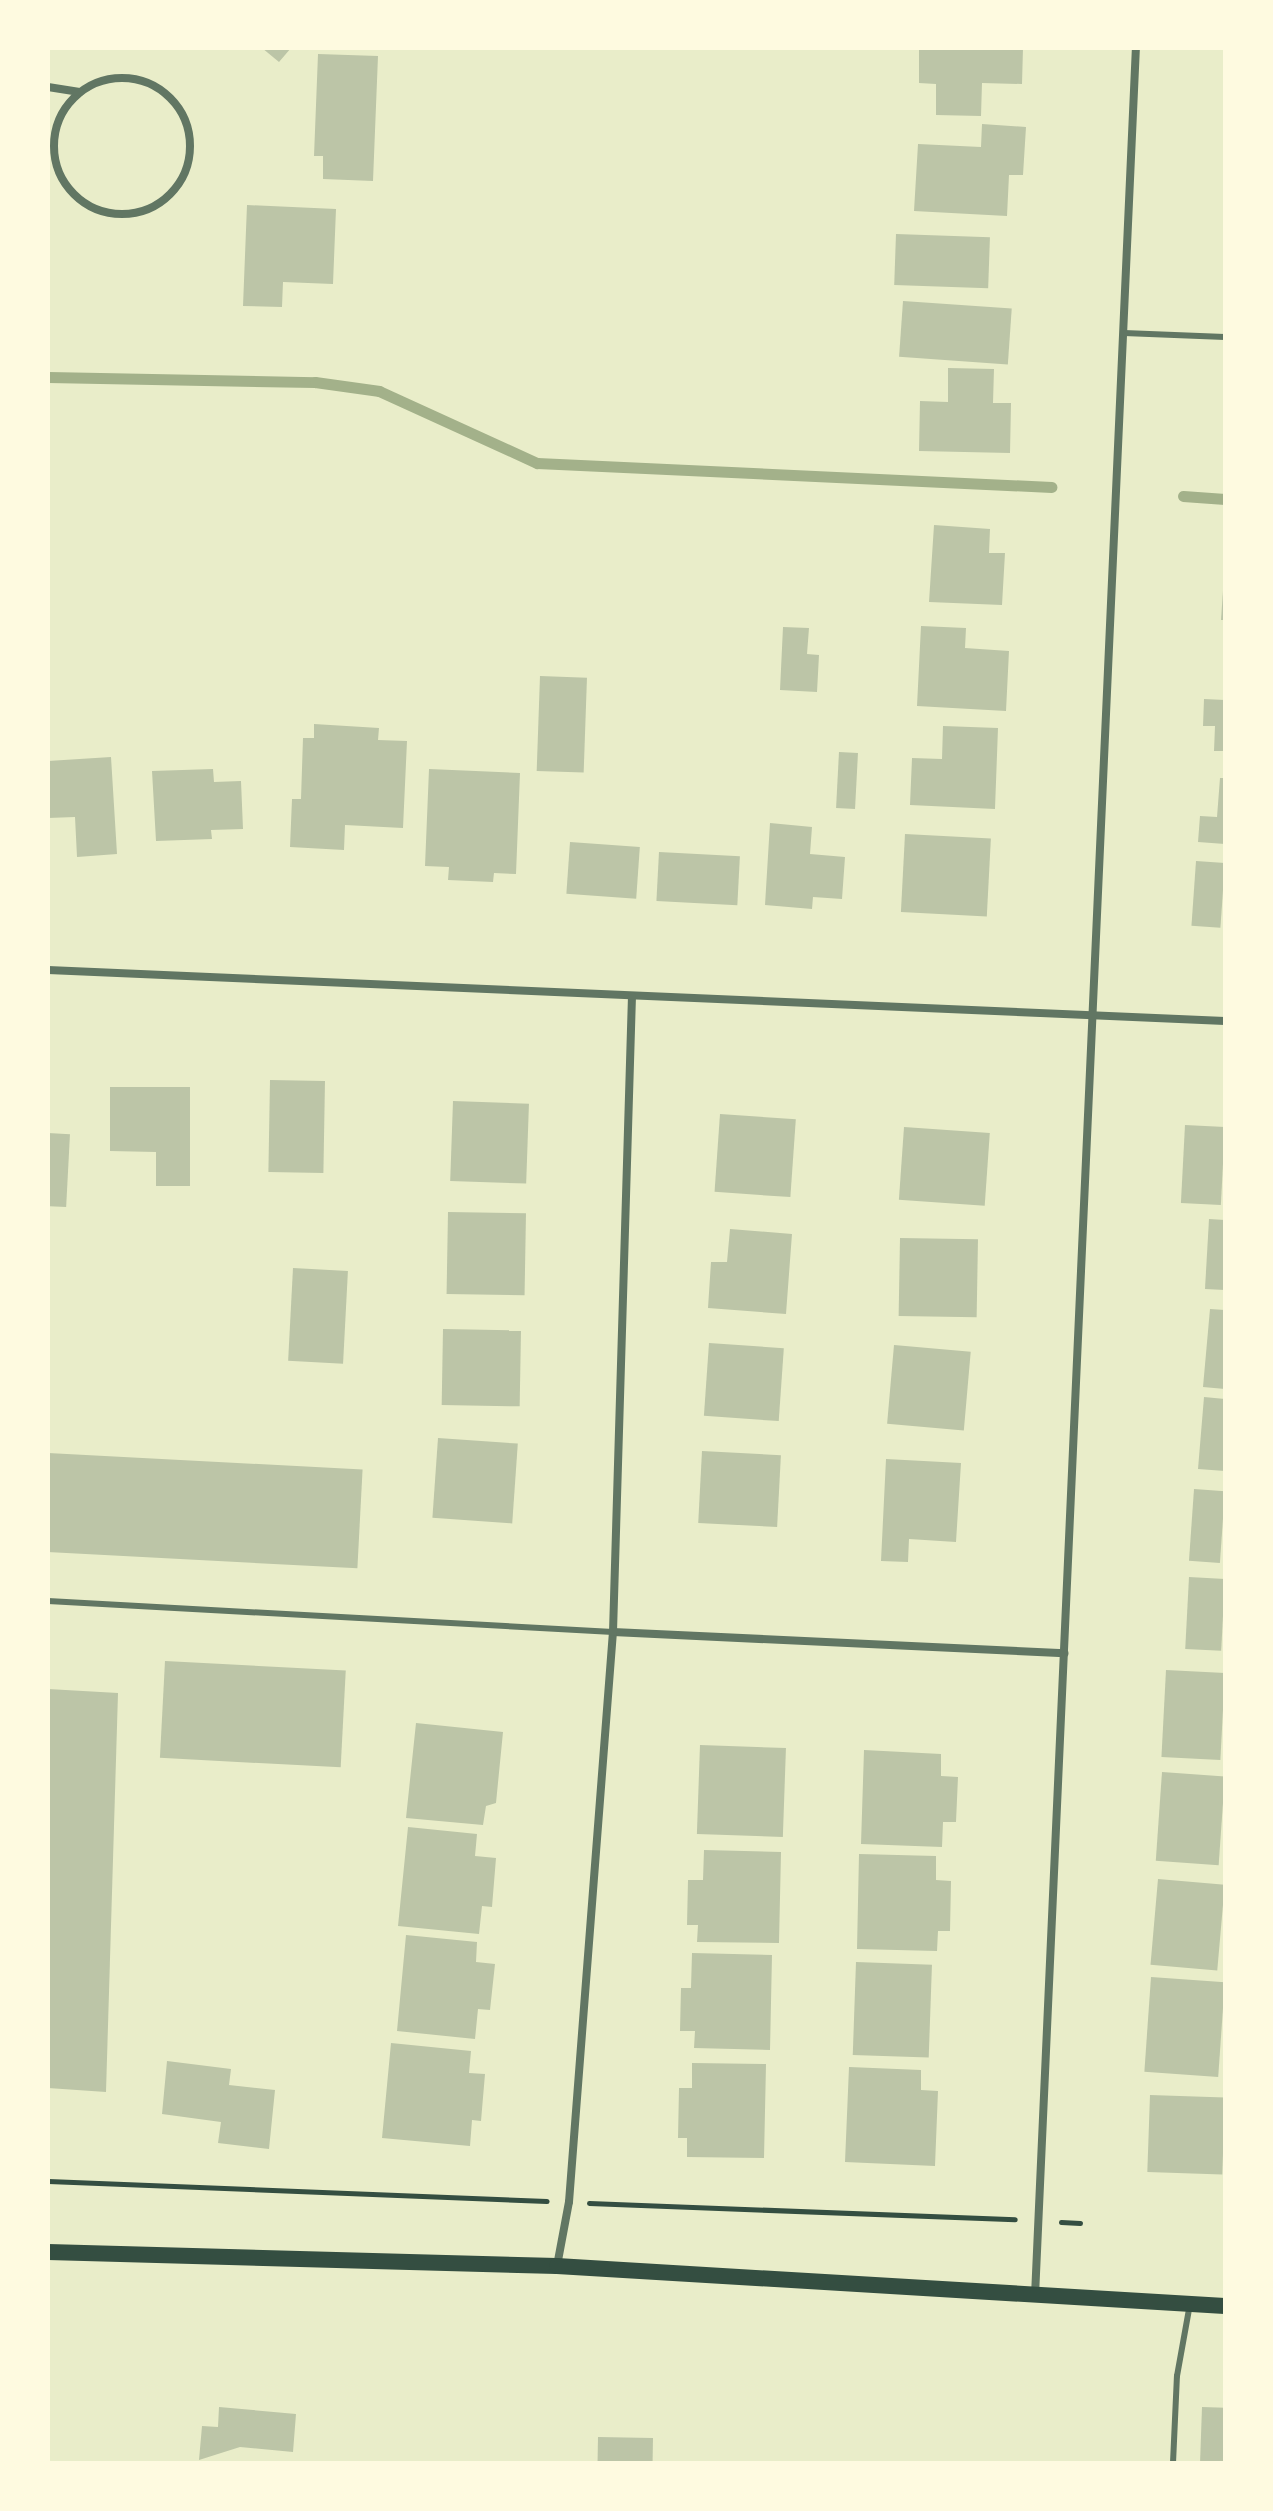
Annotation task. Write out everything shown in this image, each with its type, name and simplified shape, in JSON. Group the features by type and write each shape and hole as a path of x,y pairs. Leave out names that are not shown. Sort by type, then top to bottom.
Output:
{"main road":[{"path":"48,2252 557,2266 1225,2306"}],"street":[{"path":"1035,2297 1095,1016 1136,48"},
{"path":"48,87 80,92 108,79 130,78 154,86 175,103 190,147 180,181 165,199 130,214 106,213 80,200 64,182 55,160 55,131 80,92"},
{"path":"48,970 1225,1021"},
{"path":"557,2266 569,2202 613,1632 632,996"},
{"path":"613,1632 1065,1653"}],"lane":[{"path":"1124,333 1225,337"},
{"path":"48,1601 613,1632"},
{"path":"1173,2463 1177,2376 1190,2304"}],"building":[{"path":"262,48 291,48 279,62"},
{"path":"919,48 1023,48 1022,84 982,83 981,116 936,115 936,84 919,83"},
{"path":"318,54 378,56 373,181 323,179 323,156 314,156"},
{"path":"982,124 1026,127 1023,175 1009,175 1007,216 914,211 918,144 981,147"},
{"path":"247,205 336,209 333,284 283,282 282,307 243,306"},
{"path":"896,234 990,237 988,288 894,285"},
{"path":"903,301 1012,309 1008,364 899,357"},
{"path":"948,368 994,369 993,403 1011,403 1010,453 919,451 920,401 948,402"},
{"path":"934,525 990,529 989,553 1005,553 1002,605 929,602"},
{"path":"1223,591 1225,620 1221,620"},
{"path":"921,626 966,628 965,648 1009,651 1006,711 917,706"},
{"path":"783,627 809,628 807,654 819,655 817,692 780,690"},
{"path":"540,676 587,678 584,773 537,771"},
{"path":"1204,699 1225,700 1225,751 1214,751 1215,726 1203,726"},
{"path":"314,724 379,728 378,740 407,741 403,828 345,825 344,850 290,847 292,799 301,799 303,738 314,738"},
{"path":"943,726 998,728 995,809 910,805 912,758 942,759"},
{"path":"839,752 858,753 855,809 836,808"},
{"path":"111,757 117,854 77,857 75,817 48,818 48,761"},
{"path":"213,769 214,782 241,781 243,829 211,830 212,839 156,841 152,771"},
{"path":"429,769 520,773 516,874 494,873 493,882 448,880 449,867 425,866"},
{"path":"1220,778 1225,778 1225,844 1198,842 1200,816 1217,817"},
{"path":"770,823 812,827 810,854 845,857 842,899 813,897 812,909 765,905"},
{"path":"905,834 991,839 987,916 901,912"},
{"path":"570,842 640,847 636,899 566,894"},
{"path":"659,852 740,856 737,905 656,901"},
{"path":"1196,861 1225,863 1220,928 1191,926"},
{"path":"270,1080 325,1081 323,1173 268,1172"},
{"path":"110,1087 190,1087 190,1186 156,1186 156,1152 110,1151"},
{"path":"453,1101 529,1104 526,1184 450,1181"},
{"path":"720,1114 796,1119 790,1197 715,1192"},
{"path":"1185,1125 1225,1127 1221,1205 1181,1203"},
{"path":"904,1127 990,1133 985,1206 899,1200"},
{"path":"48,1133 70,1134 66,1207 48,1206"},
{"path":"448,1212 526,1213 525,1295 447,1294"},
{"path":"1209,1219 1225,1220 1225,1290 1205,1289"},
{"path":"730,1229 792,1234 786,1314 708,1308 711,1262 727,1262"},
{"path":"900,1238 978,1239 977,1317 899,1316"},
{"path":"293,1268 348,1271 343,1364 288,1361"},
{"path":"1210,1309 1225,1310 1225,1389 1203,1387"},
{"path":"443,1329 521,1330 520,1406 442,1405"},
{"path":"709,1343 784,1348 779,1421 704,1416"},
{"path":"894,1345 971,1352 964,1430 887,1424"},
{"path":"1204,1397 1225,1399 1225,1471 1198,1469"},
{"path":"438,1438 518,1444 512,1523 432,1518"},
{"path":"702,1451 781,1455 777,1527 698,1523"},
{"path":"48,1453 363,1469 357,1568 48,1552"},
{"path":"886,1459 961,1463 956,1542 909,1539 908,1562 881,1561"},
{"path":"1194,1489 1225,1491 1220,1563 1189,1561"},
{"path":"1189,1577 1225,1579 1221,1651 1185,1649"},
{"path":"165,1661 346,1670 341,1767 160,1758"},
{"path":"1166,1670 1225,1673 1220,1760 1161,1757"},
{"path":"48,1689 118,1693 106,2092 48,2088"},
{"path":"416,1723 503,1732 496,1803 486,1806 483,1825 406,1818"},
{"path":"700,1745 786,1748 783,1837 697,1834"},
{"path":"864,1750 941,1754 941,1776 958,1777 956,1822 943,1822 942,1847 861,1844"},
{"path":"1162,1772 1225,1776 1219,1865 1156,1861"},
{"path":"408,1827 477,1834 475,1856 496,1858 492,1907 482,1906 479,1934 398,1926"},
{"path":"704,1850 781,1852 779,1943 697,1942 698,1925 687,1925 688,1880 703,1880"},
{"path":"859,1854 936,1856 936,1880 951,1881 950,1931 938,1931 937,1951 857,1949"},
{"path":"1158,1879 1225,1885 1217,1971 1151,1965"},
{"path":"406,1935 477,1942 476,1962 495,1964 490,2010 478,2009 475,2039 397,2031"},
{"path":"692,1953 772,1955 770,2050 694,2048 695,2031 680,2031 681,1988 691,1988"},
{"path":"856,1962 932,1965 929,2058 853,2055"},
{"path":"1151,1977 1225,1982 1218,2077 1144,2072"},
{"path":"391,2043 471,2051 469,2073 485,2074 481,2121 472,2120 470,2146 382,2138"},
{"path":"167,2061 231,2069 229,2085 275,2090 269,2149 218,2143 221,2122 162,2114"},
{"path":"692,2063 766,2064 764,2158 687,2157 687,2138 678,2138 679,2088 692,2088"},
{"path":"849,2067 921,2070 921,2090 938,2091 935,2166 845,2162"},
{"path":"1150,2095 1225,2098 1222,2175 1147,2172"},
{"path":"219,2407 296,2414 293,2452 240,2447 199,2460 202,2426 218,2427"},
{"path":"1202,2407 1225,2408 1223,2463 1200,2463"},
{"path":"598,2437 653,2438 653,2463 598,2463"}],"waterway":[{"path":"48,377 315,382 379,391 537,463 1051,487"},
{"path":"1183,496 1225,499"}]}
